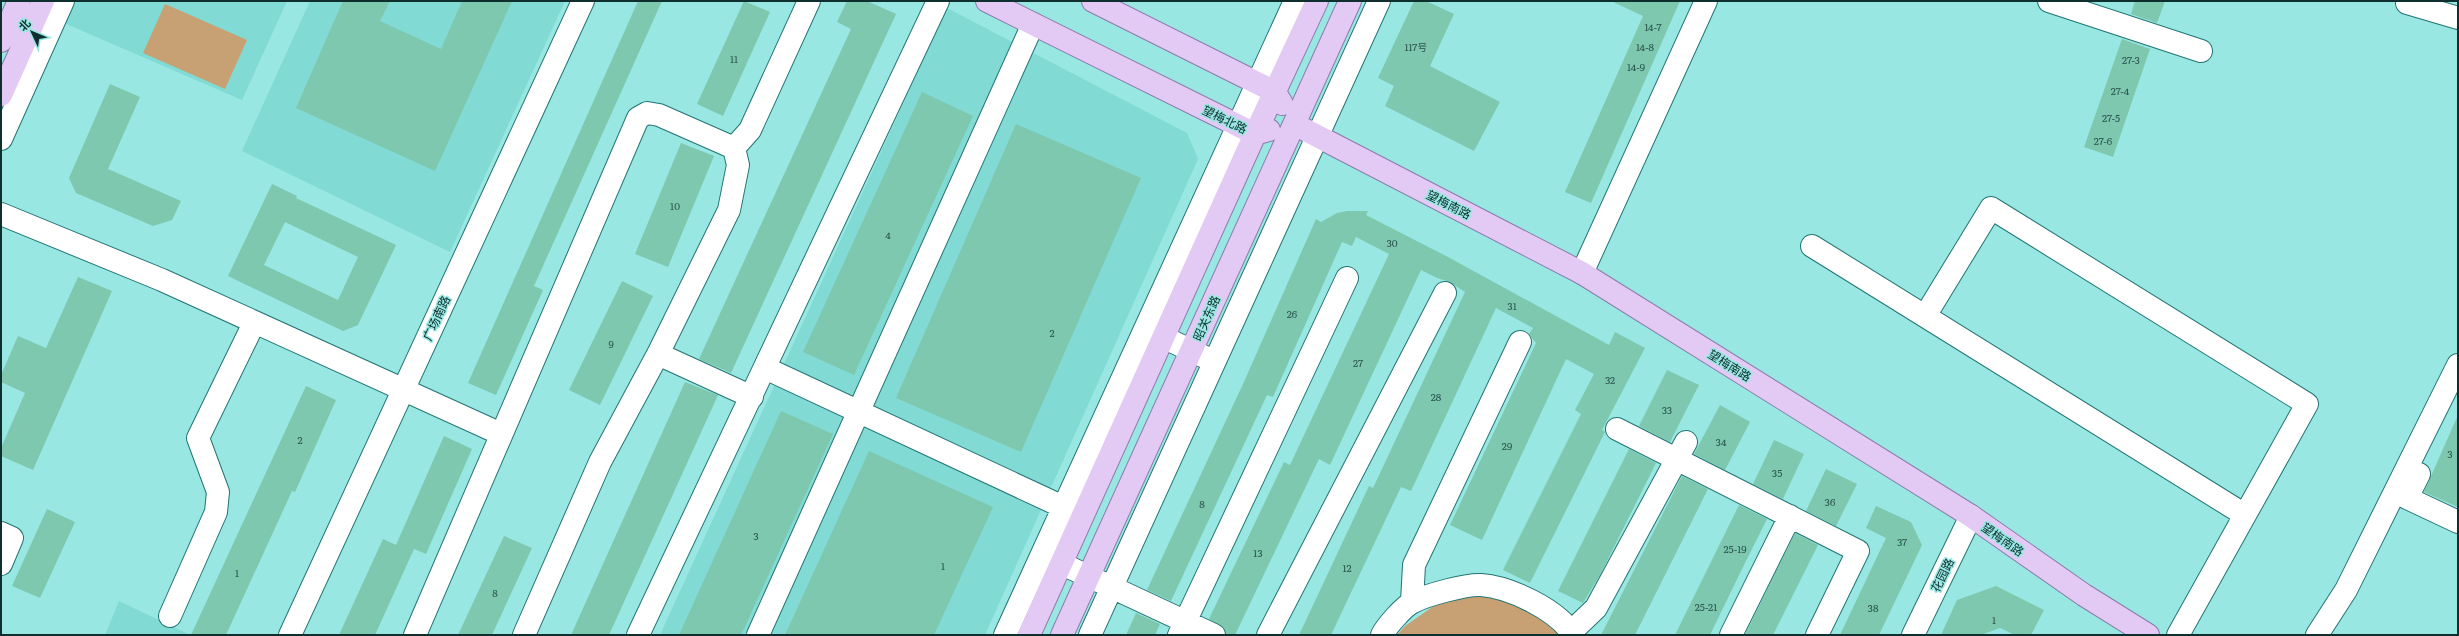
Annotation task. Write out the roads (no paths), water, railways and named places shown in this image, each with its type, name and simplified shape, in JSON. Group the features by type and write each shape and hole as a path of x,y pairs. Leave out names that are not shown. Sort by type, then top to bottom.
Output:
{"main road":[{"path":"1,41 19,1"},
{"path":"1,95 44,1"},
{"name":"望梅北路","path":"987,1 1246,129 1294,124"},
{"path":"1093,1 1266,87 1294,124"},
{"path":"1246,129 1266,87 1317,1"},
{"name":"昭关东路","path":"1062,635 1350,1"},
{"name":"望梅南路","path":"1294,124 1582,272 1971,516 2084,595 2148,635"},
{"path":"1029,635 1061,564 1073,511 1154,333"}],"street":[{"path":"1,139 63,1"},
{"name":"广场南路","path":"290,635 582,1"},
{"path":"734,148 750,130 810,1"},
{"path":"638,635 752,397 938,1"},
{"path":"1266,87 1295,1"},
{"path":"1090,635 1379,1"},
{"path":"1582,272 1706,1"},
{"path":"2049,1 2200,51"},
{"path":"2407,3 2458,18"},
{"path":"758,635 1033,24"},
{"path":"415,635 638,118 647,113 659,115 734,148"},
{"path":"1214,362 1154,333 1246,129"},
{"path":"524,635 600,462 658,354 729,210 738,165 734,148"},
{"path":"1925,316 1991,208 2307,404 2178,635"},
{"path":"1,214 162,280 403,391 502,434"},
{"path":"1812,246 2245,515"},
{"path":"1182,628 1347,278"},
{"path":"1268,635 1445,293"},
{"path":"170,616 216,512 218,492 198,438 254,322"},
{"path":"1412,602 1414,565 1520,342"},
{"path":"658,354 752,397"},
{"path":"2317,635 2346,590 2458,365"},
{"path":"765,368 1073,511 1042,555 1005,635"},
{"path":"2458,398 2407,498 2458,522"},
{"path":"1617,429 1858,551 1817,635"},
{"path":"1382,635 1412,602 1445,591 1481,585 1519,595 1557,617 1572,633 1596,608 1686,442"},
{"path":"1731,635 1790,516"},
{"name":"花园路","path":"1913,635 1971,516"},
{"path":"1,532 12,538 1,564"},
{"path":"1042,555 1112,588 1182,628 1214,635"}]}
